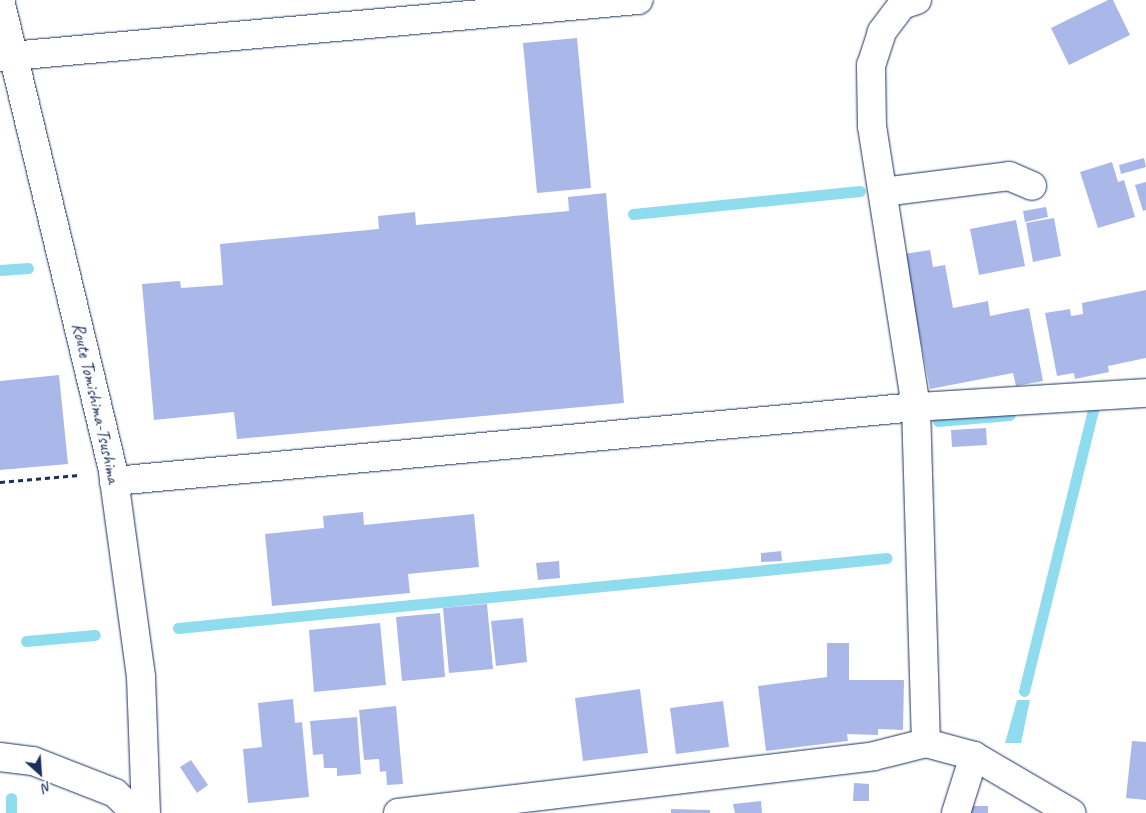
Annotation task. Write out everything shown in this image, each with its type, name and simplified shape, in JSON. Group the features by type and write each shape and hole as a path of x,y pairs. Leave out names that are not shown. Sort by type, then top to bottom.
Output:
{"street":[{"name":"Route Tomishima-Tsushima","path":"0,0 7,56 113,476 141,677 146,813"},
{"path":"7,56 638,0"},
{"path":"906,2 882,32 871,65 872,126 916,407 926,743"},
{"path":"883,192 1010,176 1032,186"},
{"path":"113,476 916,407 1146,393"},
{"path":"398,813 874,756 926,743 974,756 1071,813"},
{"path":"956,813 974,756"},
{"path":"0,757 33,762 115,793 136,813"}],"path":[{"path":"0,482 113,476"}],"water":[{"path":"1017,700 1030,700 1021,743 1005,743"}],"building":[{"path":"1108,0 1113,0 1130,35 1069,65 1051,28"},
{"path":"577,38 591,188 537,193 523,43"},
{"path":"1144,158 1146,167 1121,174 1119,165"},
{"path":"1112,162 1118,182 1124,180 1135,217 1098,228 1080,172"},
{"path":"1146,182 1146,210 1143,211 1135,185"},
{"path":"606,193 624,403 237,439 234,412 154,420 142,284 180,281 181,288 223,285 220,244 379,229 378,216 415,212 416,225 569,211 568,197"},
{"path":"1046,207 1048,217 1025,222 1023,211"},
{"path":"1054,218 1061,256 1033,262 1026,223"},
{"path":"1016,220 1025,266 979,275 970,229"},
{"path":"930,250 933,267 945,265 953,308 988,301 990,316 1029,308 1043,381 1016,386 1013,373 930,389 904,254"},
{"path":"1146,290 1146,358 1108,366 1109,372 1075,379 1074,373 1057,376 1045,313 1070,309 1071,316 1083,314 1082,303"},
{"path":"59,375 68,464 0,470 0,381"},
{"path":"986,428 987,445 952,447 951,430"},
{"path":"363,512 364,525 474,514 479,567 408,574 410,593 272,606 265,534 324,528 323,516"},
{"path":"781,551 782,561 761,562 761,553"},
{"path":"559,561 560,578 538,580 536,563"},
{"path":"487,604 493,669 449,673 443,608"},
{"path":"440,613 445,677 402,681 396,617"},
{"path":"523,618 527,662 496,666 491,621"},
{"path":"380,623 386,685 314,692 309,630"},
{"path":"827,643 849,643 849,680 904,680 903,730 878,729 878,735 847,734 848,741 766,751 758,686 827,677"},
{"path":"640,689 648,753 583,761 575,698"},
{"path":"293,699 295,723 302,722 309,797 248,803 243,749 262,747 258,703"},
{"path":"723,701 729,747 676,754 670,708"},
{"path":"396,706 403,784 387,785 386,771 380,772 379,759 364,760 359,710"},
{"path":"357,717 361,774 337,776 337,768 324,768 323,754 313,755 310,721"},
{"path":"1132,741 1146,742 1146,800 1126,798"},
{"path":"191,760 208,785 197,793 180,767"},
{"path":"854,783 869,784 869,801 853,801"},
{"path":"761,801 762,813 735,813 733,804"},
{"path":"970,806 988,806 988,813 971,813"},
{"path":"671,809 710,810 710,813 671,813"}],"waterway":[{"path":"633,214 860,191"},
{"path":"0,270 28,268"},
{"path":"1024,691 1094,407"},
{"path":"938,421 1010,415"},
{"path":"178,628 887,558"},
{"path":"26,641 95,635"},
{"path":"11,798 11,813"}]}
